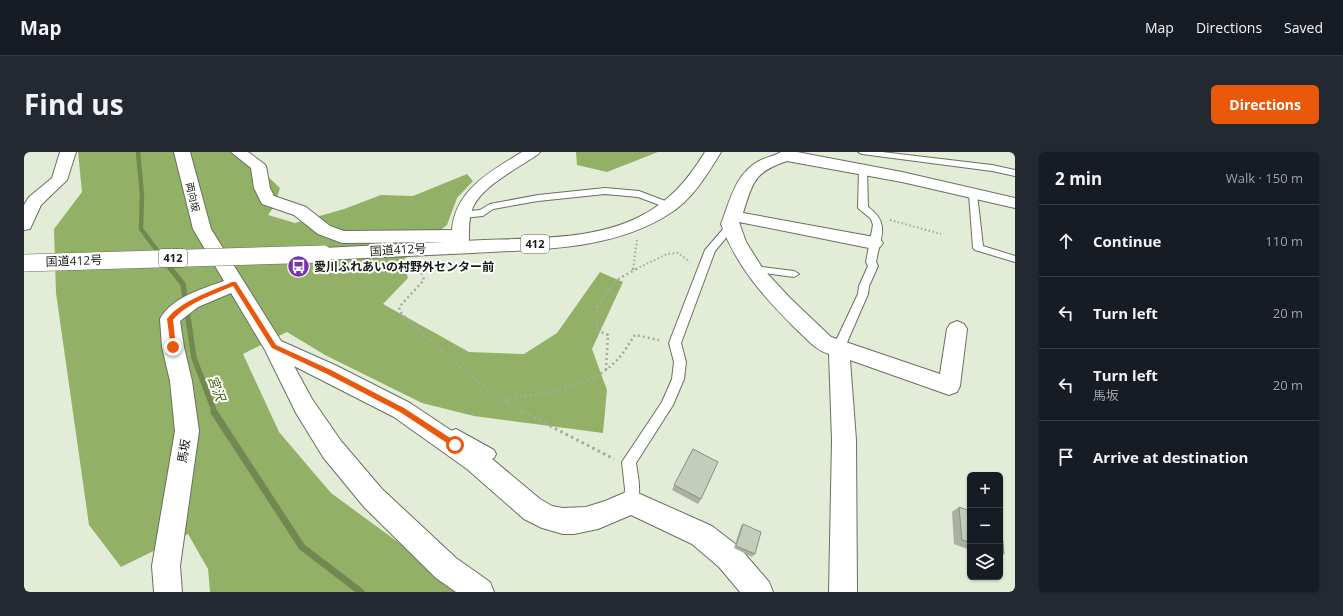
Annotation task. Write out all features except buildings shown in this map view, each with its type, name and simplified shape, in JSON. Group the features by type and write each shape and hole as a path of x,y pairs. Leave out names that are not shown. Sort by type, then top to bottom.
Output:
{"main road":[{"path":"24,225 32,204 59,180 68,152"},
{"name":"両向坂","path":"182,152 198,220 208,240 274,346 304,406 332,449 373,498 446,568 480,592"},
{"path":"239,152 250,161 254,159 263,191 268,200 300,211 324,230 342,237 460,242 462,216 471,197 478,189 532,152"},
{"name":"国道412号","path":"24,263 323,254 414,249 460,242 549,244 580,240 633,227 652,219 670,206 696,181 713,152"},
{"path":"957,329 949,386 824,343 760,280 740,249 732,223 746,180 764,164 788,154 1015,203"},
{"path":"732,223 874,243"},
{"name":"馬坂","path":"168,592 166,566 188,431 181,381 173,347 170,319 175,313 203,297 234,284"},
{"path":"274,346 329,372 402,410 476,461 486,471 540,514 556,520 577,521 611,512 631,502 702,535 729,557 759,592"},
{"path":"839,347 844,440 843,592"}],"lane":[{"path":"862,152 992,168 1015,173"},
{"path":"839,347 863,294 864,286 873,266 871,262 878,221 874,215 862,208 863,169"},
{"path":"462,216 483,213 490,207 531,199 605,191 639,194 670,206"},
{"path":"973,194 978,248 1015,258"},
{"path":"631,502 632,489 630,462 667,405 678,379 680,362 675,343 710,250 732,223"},
{"path":"754,269 794,274"},
{"path":"443,437 454,434 489,454"}],"path":[{"path":"874,215 941,234"},
{"path":"414,249 424,280 399,307 400,312 462,371 506,401 555,430 622,463 630,462"},
{"path":"606,370 608,335 597,330 597,307 615,282 633,270 667,254 675,252 678,253 690,262 708,257"},
{"path":"506,401 509,398 560,392 575,388 606,370 618,359 635,335 675,343"}],"green space":[{"path":"78,152 242,152 280,188 275,205 268,215 295,223 344,209 381,195 413,196 467,174 473,181 457,198 447,225 402,261 408,278 383,304 469,352 524,354 557,333 600,272 623,282 592,349 607,390 603,433 474,416 422,403 325,355 287,332 243,354 279,432 331,493 466,592 210,592 208,569 188,534 121,567 89,525 56,293 54,229 82,192"},
{"path":"576,152 658,152 607,172 577,165"}],"waterway":[{"name":"宮沢","path":"138,152 142,195 141,229 171,269"},
{"name":"宮沢","path":"170,268 183,284 194,358 215,413"},
{"name":"宮沢","path":"214,412 302,547 361,592"}],"place":[{"name":"愛川ふれあいの村野外センター前","path":"298,267"}],"route":[{"path":"173,347 170,319 175,313 203,297 234,284 274,346 329,372 402,410 455,445"}]}
